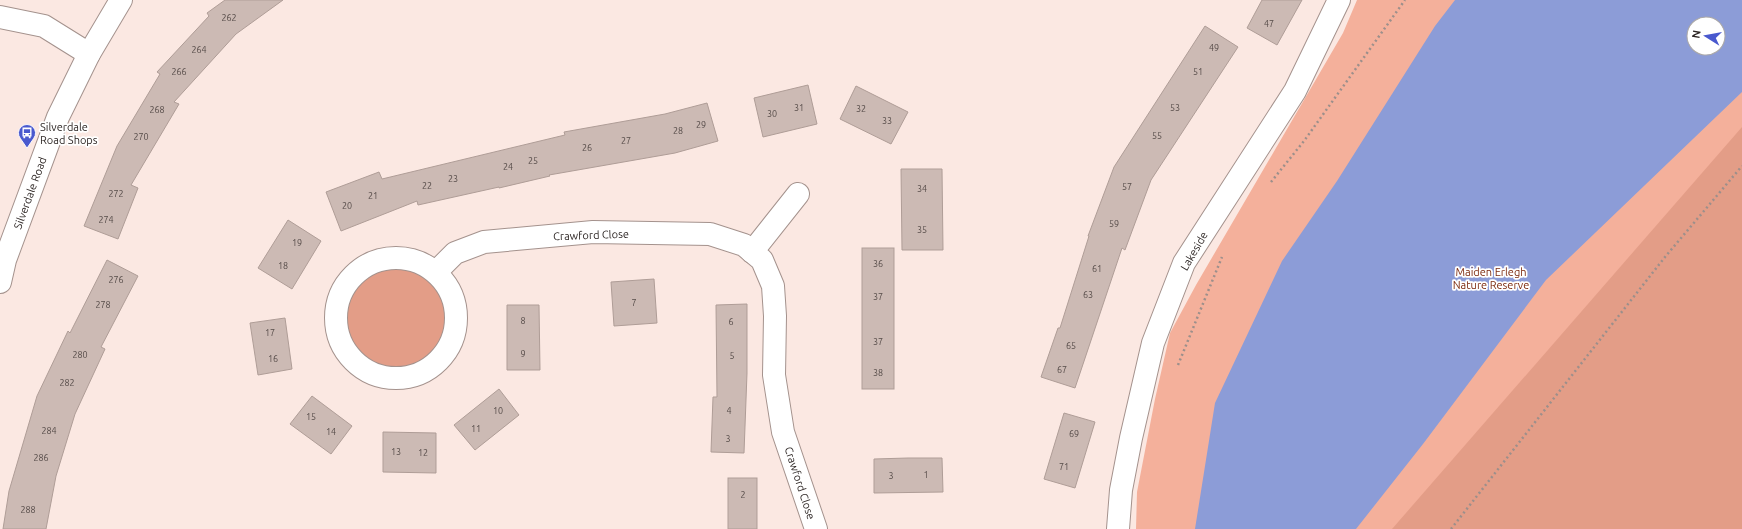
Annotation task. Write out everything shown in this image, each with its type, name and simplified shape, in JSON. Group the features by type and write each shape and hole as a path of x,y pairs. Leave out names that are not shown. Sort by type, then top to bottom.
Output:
{"street":[{"name":"Silverdale Road","path":"0,282 5,260 58,117 89,54 121,0"},
{"name":"Lakeside","path":"1118,529 1121,490 1131,438 1153,343 1184,264 1295,91 1339,0"},
{"path":"0,17 44,26 89,54"},
{"path":"752,252 798,194"},
{"name":"Crawford Close","path":"436,272 455,253 484,242 593,232 710,234 744,245 762,260 773,286 775,316 774,375 783,432 816,529"},
{"path":"401,257 420,262 436,272 448,287 456,306 456,327 449,347 436,363 418,374 398,379 378,376 359,366 345,351 337,333 335,314 340,296 350,279 364,266 382,259 401,257"}],"path":[{"path":"1271,182 1304,141 1405,0"},
{"path":"1451,529 1665,257 1742,166"},
{"path":"1178,366 1224,252"}],"green space":[{"name":"Maiden Erlegh Nature Reserve","path":"1357,0 1742,0 1742,529 1136,529 1137,492 1155,399 1170,333 1196,285 1343,33"}],"shaded area":[{"path":"1742,127 1742,529 1392,529"},
{"path":"397,264 417,268 426,272 434,279 441,287 445,296 449,316 445,336 441,345 434,353 426,360 417,364 397,368 377,364 368,360 360,353 353,345 349,336 345,316 349,296 353,287 360,279 368,272 377,268"}],"water":[{"path":"1455,0 1742,0 1742,92 1546,280 1423,444 1356,529 1195,529 1215,403 1282,261 1337,181 1435,26"}],"building":[{"path":"225,0 283,0 236,34 174,102 179,104 131,185 138,188 118,239 84,226 117,146 160,74 157,72 209,16 207,13"},
{"path":"1262,0 1302,0 1277,45 1247,28"},
{"path":"1205,26 1238,47 1151,180 1125,250 1122,248 1075,388 1041,377 1058,328 1060,328 1088,236 1114,167"},
{"path":"808,85 817,124 763,137 754,98"},
{"path":"856,86 908,112 891,144 840,119"},
{"path":"707,103 718,141 675,153 549,175 550,176 499,188 418,205 417,201 341,231 326,192 379,172 382,179 565,135 564,132 665,114"},
{"path":"901,169 942,169 943,250 902,250"},
{"path":"288,220 321,241 292,289 258,268"},
{"path":"862,248 894,248 894,389 862,389"},
{"path":"107,260 138,276 101,347 105,349 75,414 56,476 46,529 3,529 9,491 37,396 68,331 70,333"},
{"path":"654,279 657,323 614,326 611,282"},
{"path":"747,304 747,373 744,453 711,452 713,397 717,397 716,305"},
{"path":"507,305 539,305 540,370 507,370"},
{"path":"285,318 292,369 258,375 250,323"},
{"path":"499,389 519,415 475,450 454,425"},
{"path":"312,396 352,426 331,454 290,424"},
{"path":"1064,413 1095,422 1075,488 1044,479"},
{"path":"383,432 436,433 436,473 383,472"},
{"path":"942,458 943,492 874,493 874,459"},
{"path":"728,478 757,478 757,529 728,529"}],"place":[{"name":"Silverdale Road Shops","path":"27,148"}]}
